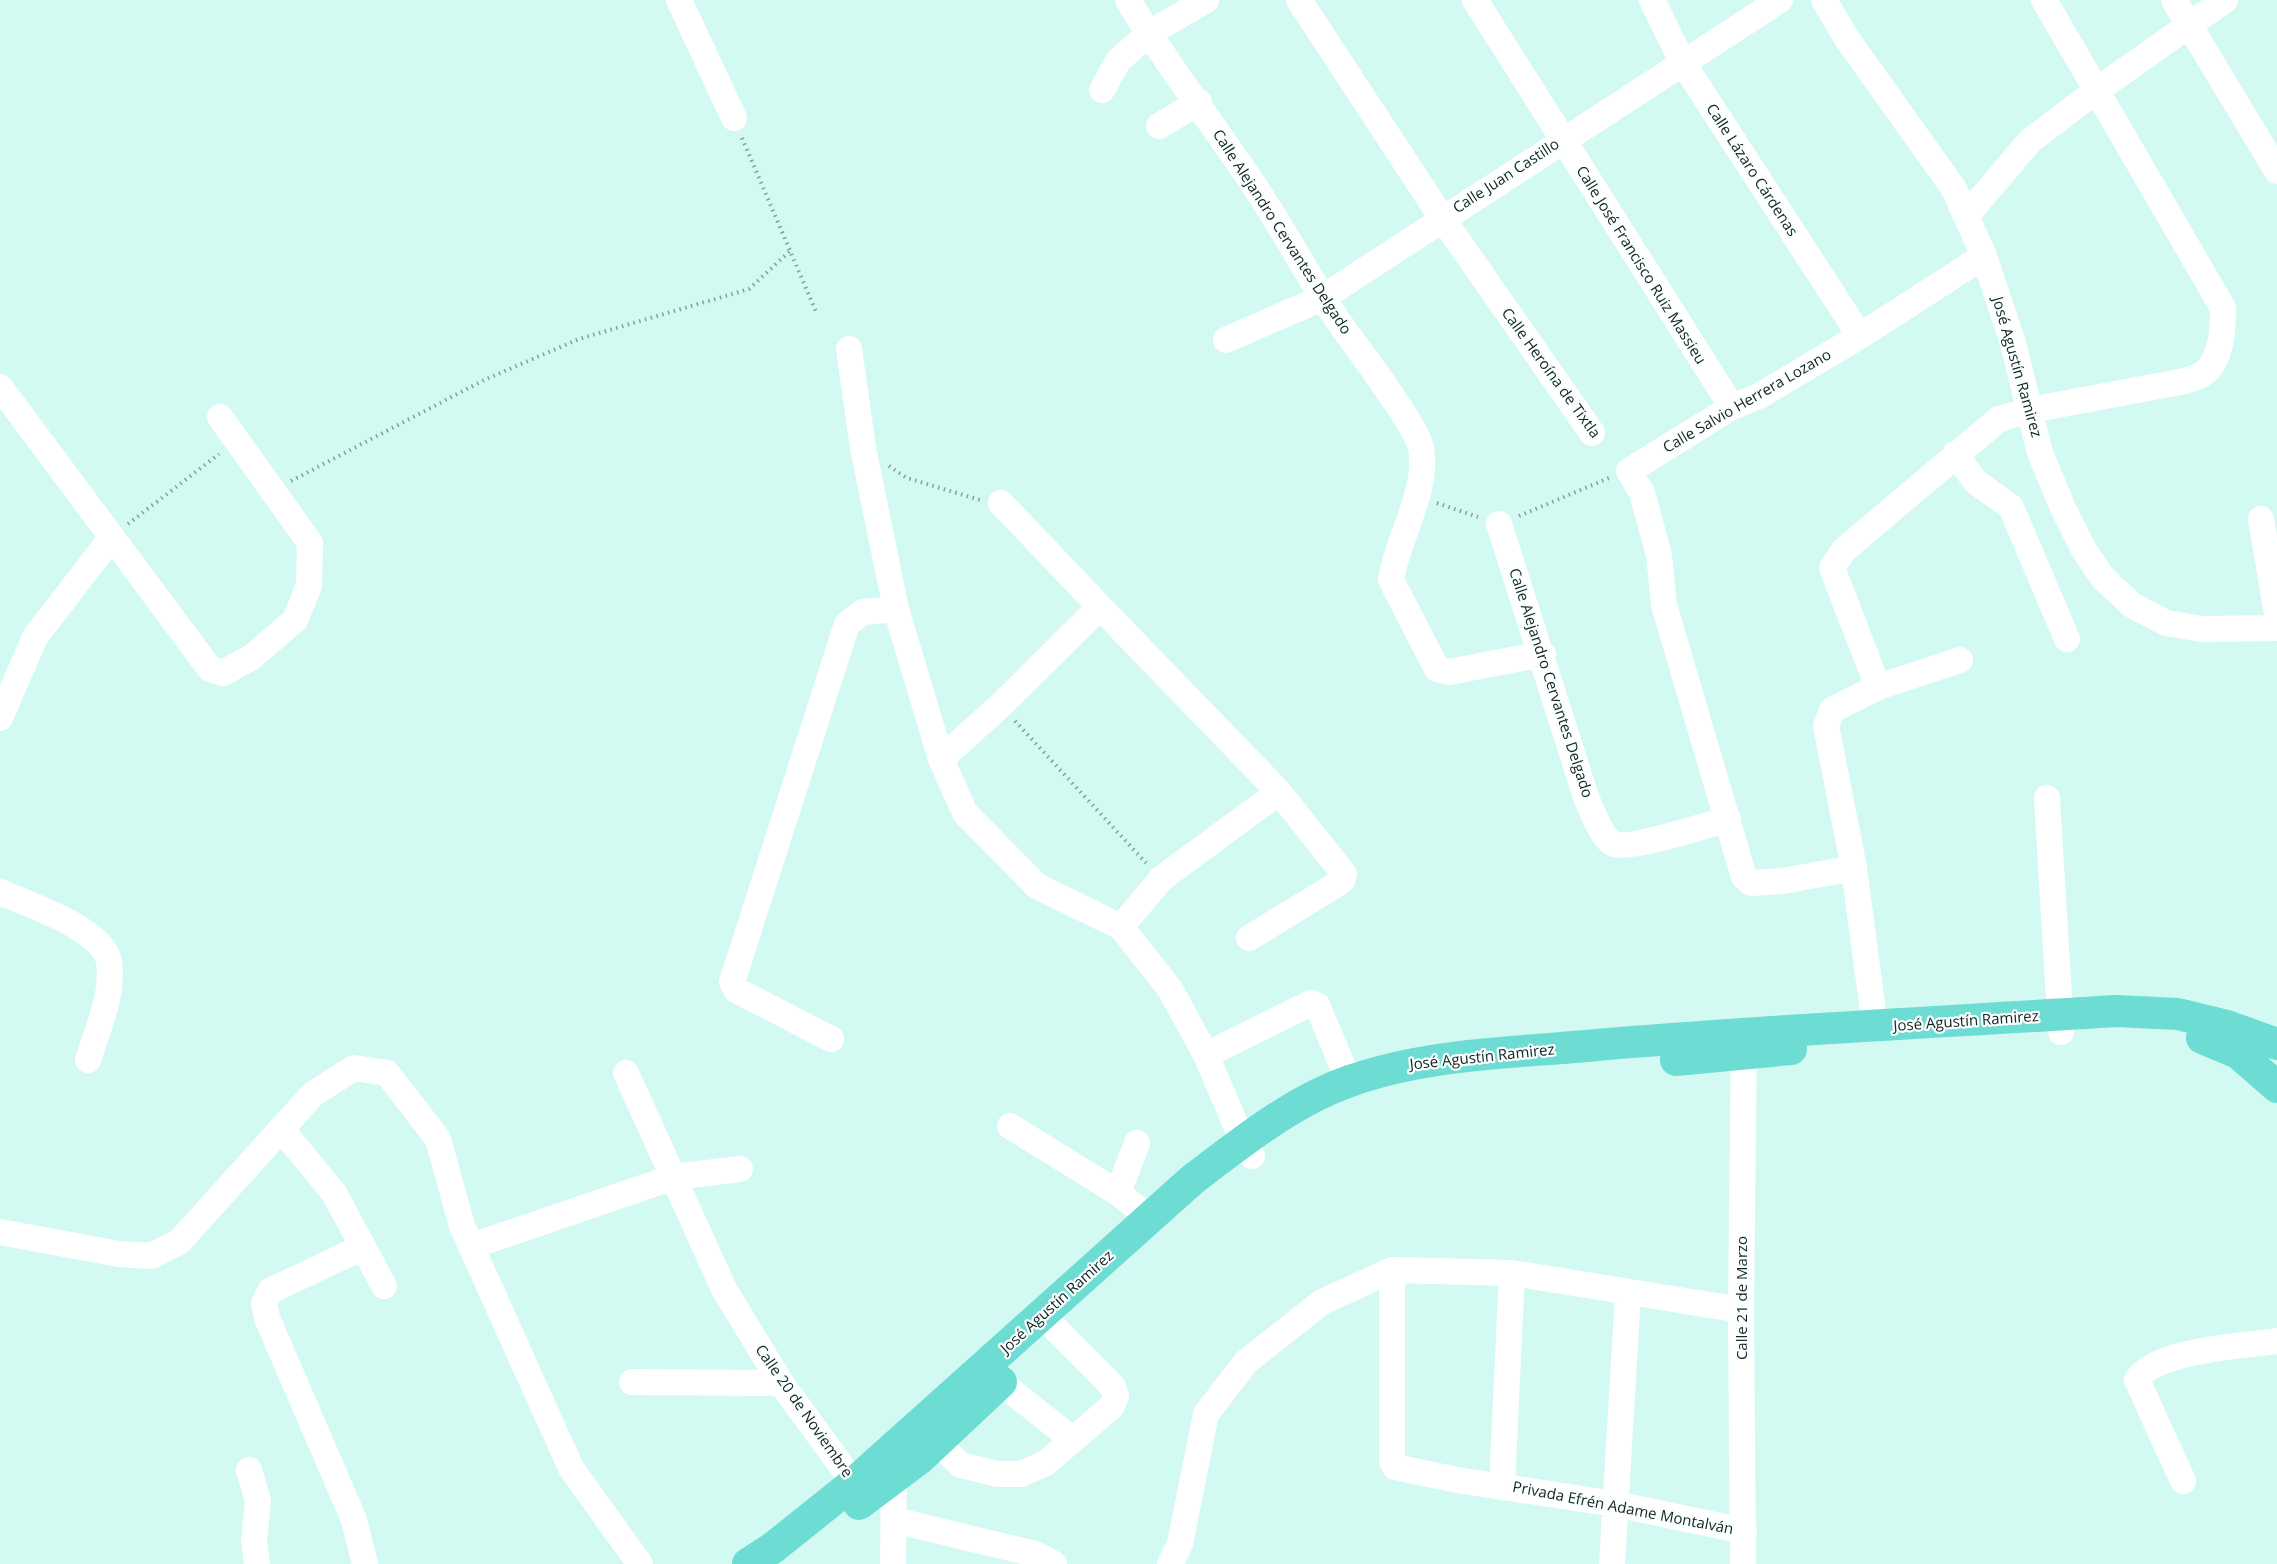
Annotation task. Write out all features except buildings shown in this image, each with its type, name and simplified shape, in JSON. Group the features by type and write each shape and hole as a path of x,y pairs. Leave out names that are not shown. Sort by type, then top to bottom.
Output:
{"main road":[{"name":"José Agustín Ramirez","path":"783,1564 894,1477 928,1434 1050,1322 1191,1203 1247,1149 1303,1103 1349,1081 1410,1063 1745,1044 1821,1045 2060,1023 2116,1011 2178,1014 2227,1026 2277,1044"},
{"name":"José Agustín Ramirez","path":"1050,1322 1149,1217 1247,1149 1319,1111 1413,1081 1875,1027 2060,1023 2186,1031 2238,1053 2277,1087"},
{"name":"José Agustín Ramirez","path":"748,1564 774,1547 854,1483 895,1446 928,1434"}],"street":[{"path":"679,0 734,118"},
{"name":"Calle Alejandro Cervantes Delgado","path":"1128,0 1148,34 1199,102 1271,210 1323,298 1409,423 1421,446 1416,496 1393,565 1391,580 1437,669 1449,672 1543,654"},
{"path":"1102,90 1118,61 1148,34 1206,0"},
{"name":"Calle Heroína de Tixtla","path":"1299,0 1442,218 1592,433"},
{"name":"Calle José Francisco Ruiz Massieu","path":"1475,0 1732,407"},
{"name":"Calle Lázaro Cárdenas","path":"1652,0 1683,63 1860,336"},
{"name":"Calle Juan Castillo","path":"1226,340 1323,298 1563,139 1780,0"},
{"name":"José Agustín Ramirez","path":"1824,0 1847,39 1954,189 1967,215 2013,343 2040,453 2084,550 2103,578 2132,604 2166,623 2202,628 2277,628"},
{"path":"1878,687 1832,568 1844,550 1999,419 2031,410 2185,381 2203,374 2218,353 2223,327 2223,308 2044,0"},
{"path":"2174,0 2277,171"},
{"path":"1967,215 2030,141 2097,90 2225,0"},
{"path":"1159,126 1199,102"},
{"name":"Calle Salvio Herrera Lozano","path":"1629,471 1732,407 1759,396 1860,336 1983,256"},
{"path":"849,349 863,448 896,609 941,759 965,813 1037,886 1121,927 1170,989 1206,1055 1247,1149"},
{"path":"0,387 210,669 223,673 252,657 295,620 309,586 310,543 273,488 220,417"},
{"path":"1955,454 1976,482 2011,507 2067,639"},
{"path":"1629,471 1642,493 1659,555 1664,605 1744,877 1751,883 1783,881 1854,868"},
{"path":"1002,503 1279,792 1344,874 1342,881 1249,938"},
{"path":"2261,519 2277,614"},
{"name":"Calle Alejandro Cervantes Delgado","path":"1499,524 1543,654 1587,800 1607,838 1614,844 1632,844 1728,819"},
{"path":"0,718 35,638 112,537"},
{"path":"941,759 1001,705 1100,607"},
{"path":"831,1039 736,990 732,982 847,624 863,612 896,609"},
{"path":"1875,1027 1854,868 1826,726 1832,710 1878,687 1960,660"},
{"path":"1121,927 1161,879 1279,792"},
{"path":"2047,798 2060,1023"},
{"path":"0,892 69,923 95,940 109,961 107,997 87,1060"},
{"path":"1206,1055 1311,1003 1317,1005 1349,1081"},
{"name":"Calle 21 de Marzo","path":"1743,1564 1741,1310 1745,1044"},
{"path":"0,1232 77,1247 151,1256 179,1242 313,1094 354,1068 387,1073 438,1139 462,1226 571,1468 640,1564"},
{"name":"Calle 20 de Noviembre","path":"626,1072 724,1289 781,1383 854,1483"},
{"path":"1010,1126 1119,1193 1149,1217"},
{"path":"282,1130 334,1193 384,1286"},
{"path":"1119,1193 1137,1143"},
{"path":"472,1246 674,1177 740,1169"},
{"path":"363,1247 270,1291 264,1303 267,1318 354,1520 365,1564"},
{"path":"1170,1564 1180,1544 1206,1414 1246,1362 1322,1302 1392,1270 1512,1273 1628,1294 1741,1310"},
{"name":"Privada Efrén Adame Montalván","path":"1392,1270 1392,1452 1395,1467 1615,1504 1744,1531"},
{"path":"1502,1486 1512,1273"},
{"path":"1612,1564 1628,1294"},
{"path":"928,1434 961,1465 997,1474 1021,1474 1046,1463 1111,1407 1116,1396 1113,1387 1050,1322"},
{"path":"2183,1481 2137,1380 2143,1370 2181,1355 2277,1341"},
{"path":"991,1377 1073,1440"},
{"path":"632,1382 781,1383"},
{"path":"893,1564 895,1446"},
{"path":"249,1470 258,1502 254,1541 257,1564"},
{"path":"894,1520 1035,1554 1054,1564"}],"path":[{"path":"734,118 817,314"},
{"path":"273,488 306,474 484,380 579,339 749,289 790,251"},
{"path":"112,537 237,441"},
{"path":"863,448 907,478 977,500 1002,503"},
{"path":"1416,496 1499,524 1629,471"},
{"path":"1001,705 1161,879"}]}
